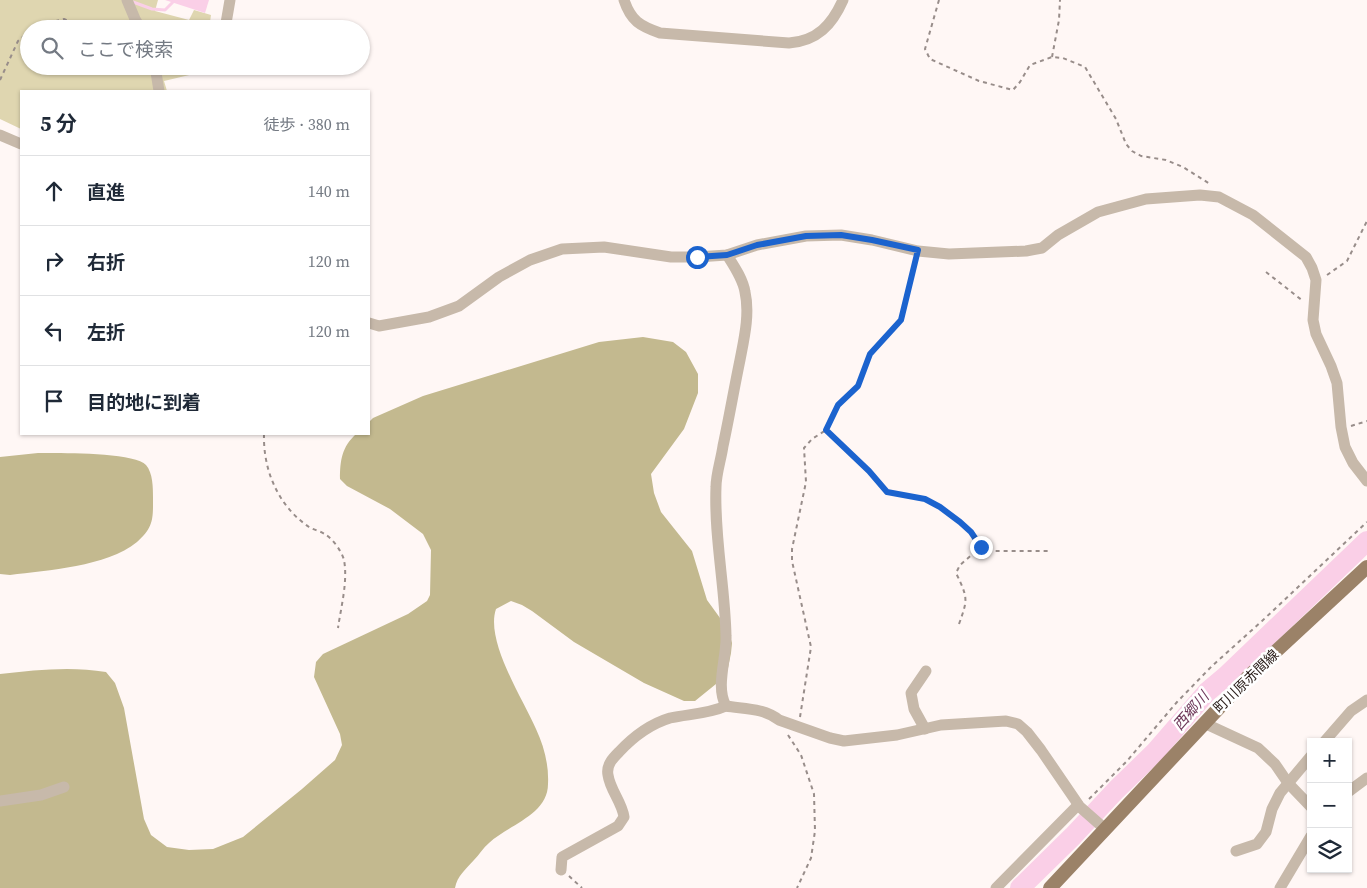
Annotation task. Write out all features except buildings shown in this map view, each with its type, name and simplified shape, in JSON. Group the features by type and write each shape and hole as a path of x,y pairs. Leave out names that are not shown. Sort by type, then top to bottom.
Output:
{"main road":[{"name":"町川原赤間線","path":"1050,888 1101,826 1247,678 1367,567"}],"street":[{"path":"127,0 136,20"},
{"path":"227,20 230,0"},
{"path":"624,0 629,14 637,22 645,28 660,33 789,43 804,42 817,35 831,21 843,0"},
{"path":"156,75 159,90"},
{"path":"0,135 20,144"},
{"path":"370,323 379,326 429,317 459,306 499,277 530,260 562,249 604,247 670,257 727,255 757,245 806,236 841,235 949,254 1026,251 1042,248 1058,235 1098,212 1146,199 1200,195 1219,197 1254,215 1306,257 1312,268 1316,280 1313,320 1316,334 1337,383 1345,447 1353,463 1367,481"},
{"path":"726,706 722,700 722,668 726,648 726,611 718,542 716,486 745,335 747,307 745,292 736,268 727,255"},
{"path":"924,729 914,709 911,693 926,671"},
{"path":"1327,738 1351,711 1367,700"},
{"path":"561,870 562,857 618,826 624,817 623,808 608,775 608,764 633,738 653,725 669,719 715,711 726,706 759,711 830,738 844,740 896,735 941,724 997,722 1018,724 1041,750 1079,806 1101,826"},
{"path":"1204,723 1258,748 1275,764 1288,783 1307,803"},
{"path":"1236,851 1257,844 1266,832 1272,809 1288,783 1307,761"},
{"path":"1352,789 1367,778"},
{"path":"0,801 41,795 64,787"},
{"path":"996,888 1079,806"},
{"path":"1280,888 1307,843"}],"path":[{"path":"939,0 925,49 930,59 979,81 1013,90 1030,65 1052,57 1063,58 1085,67 1116,119 1126,144 1132,151 1142,156 1166,160 1183,167 1210,184 1219,197"},
{"path":"1052,57 1059,20 1060,0"},
{"path":"0,80 20,39"},
{"path":"1316,280 1325,277 1347,261 1367,221"},
{"path":"798,726 811,647 792,561 792,549 806,482 804,448 812,439 826,430 838,405 858,386 870,354 901,320 918,250"},
{"path":"1266,272 1313,308"},
{"path":"1342,430 1367,421"},
{"path":"826,430 869,471 887,492 925,499 940,507 971,532 981,547 991,551 1050,552"},
{"path":"264,435 267,469 278,494 298,518 310,527 327,535 344,558 345,578 338,628"},
{"path":"1079,806 1127,761 1176,702 1212,666 1367,522"},
{"path":"959,624 967,603 956,573 960,565 970,554 981,547"},
{"path":"779,720 801,755 814,794 815,831 811,858 797,888"},
{"path":"561,870 582,888"}],"shaded area":[{"path":"0,0 158,0 155,11 189,20 20,20 20,75 189,75 164,81 167,90 20,90 20,129 0,119"},
{"path":"165,0 209,0 205,13"},
{"path":"194,10 211,15 210,20 189,20"},
{"path":"643,337 673,342 686,352 698,374 698,393 684,429 651,474 654,493 661,512 692,551 707,600 728,629 732,643 728,668 716,684 695,701 684,701 644,683 574,642 532,611 511,601 496,609 494,622 496,637 507,670 544,749 548,777 546,795 534,812 487,845 462,873 455,888 0,888 0,674 66,669 106,672 115,683 124,708 144,819 151,835 167,847 189,850 213,849 243,837 335,760 342,745 340,734 314,677 316,662 323,654 408,614 427,601 430,595 431,550 423,534 390,509 347,486 340,479 343,454 351,439 355,435 370,435 370,421 373,418 423,396 599,342"},
{"path":"38,453 112,455 139,461 146,465 153,485 152,517 147,532 137,542 124,550 93,562 42,571 10,575 0,574 0,457"}],"waterway":[{"path":"133,2 152,9 165,10 175,0"},
{"name":"西郷川","path":"1020,888 1155,752 1207,692 1367,541"}],"route":[{"path":"697,257 727,255 757,245 806,236 841,235 918,250 901,320 870,354 858,386 838,405 826,430 869,471 887,492 925,499 940,507 971,532 981,547"}]}
